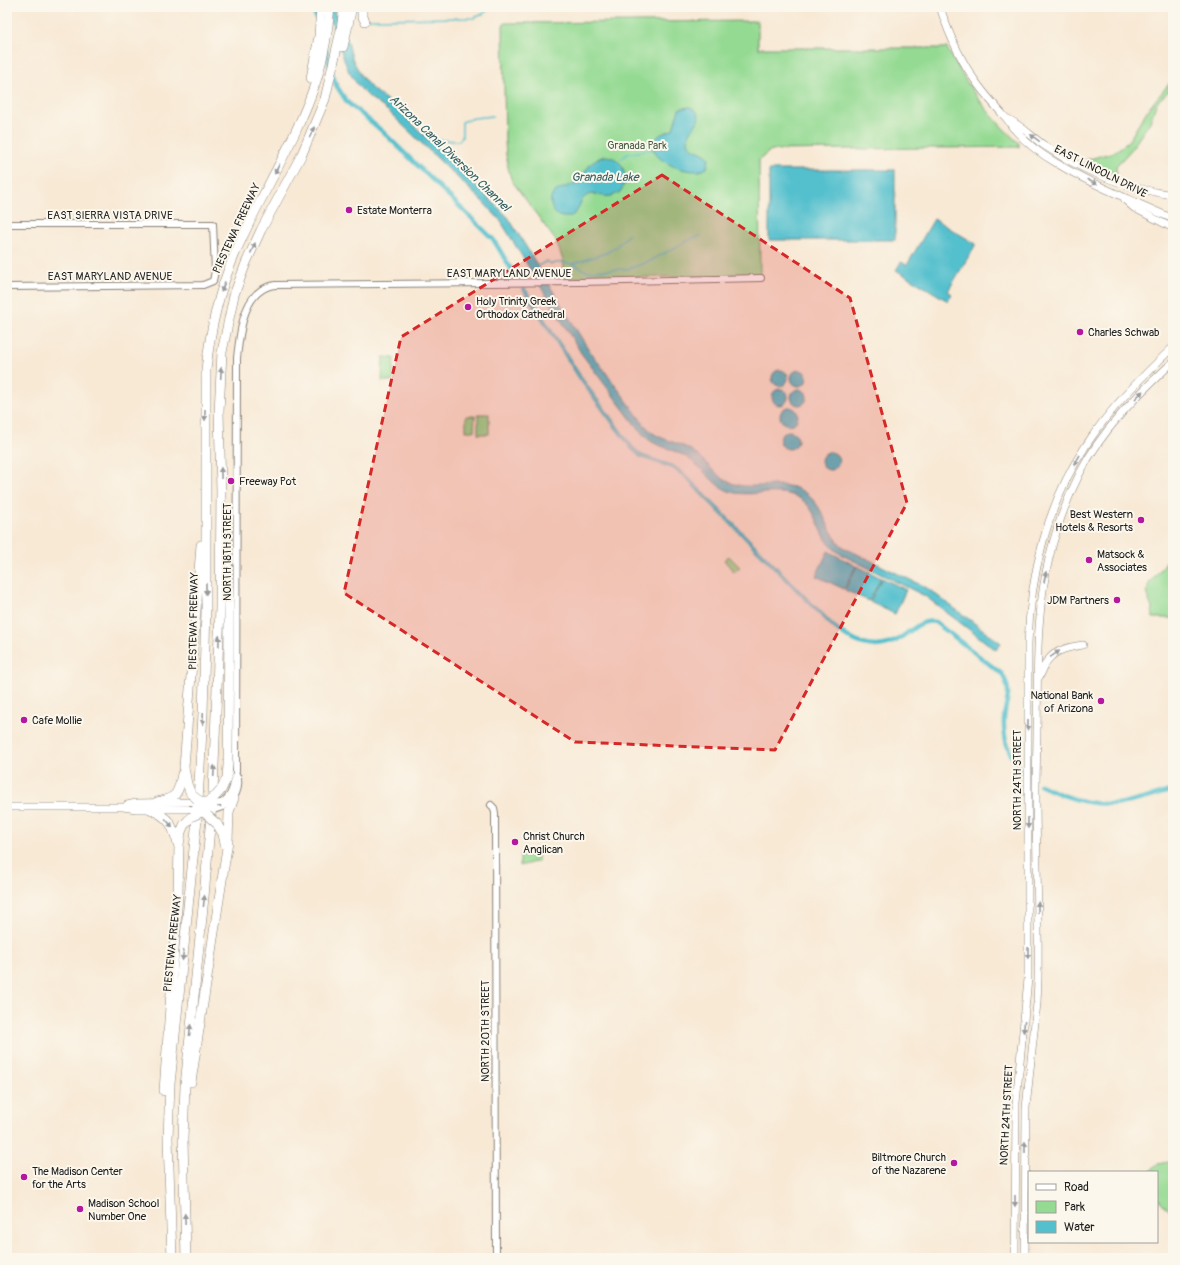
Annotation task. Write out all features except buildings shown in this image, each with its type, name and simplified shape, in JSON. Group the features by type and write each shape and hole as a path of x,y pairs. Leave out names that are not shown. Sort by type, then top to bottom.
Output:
{"highway":[{"path":"315,74 321,7"},
{"name":"PIESTEWA FREEWAY","path":"172,1258 168,1138 170,1084 199,796 206,609 206,370 212,325 220,293 233,257 295,134 308,104 315,74 326,41 330,7"},
{"path":"362,7 362,15 365,21"},
{"path":"186,1258 183,1139 184,1086 204,897 213,792 220,608 220,412 222,359 234,295 261,230 302,154 326,99 331,80 341,56 349,8"},
{"path":"168,1138 163,1124 164,1084 178,894 178,845 184,825 214,798 221,790 227,778 229,607 226,513 221,491"},
{"path":"178,845 171,824 153,806 175,795 180,786 184,767 195,610 206,494"},
{"path":"184,767 187,784 205,805 223,834 226,851"},
{"path":"183,1139 187,1125 194,1054 228,841 229,812 205,805"},
{"path":"167,1258 167,1244 171,1226"}],"main road":[{"name":"EAST LINCOLN DRIVE","path":"940,7 952,39 972,76 996,108 1008,119 1019,124 1030,134 1058,154 1088,169 1141,189 1173,195"},
{"name":"EAST LINCOLN DRIVE","path":"1008,119 1013,129 1024,140 1052,161 1072,172 1173,219"},
{"path":"1119,194 1134,208 1173,228"},
{"name":"NORTH 24TH STREET","path":"1015,1258 1016,1103 1028,979 1028,633 1037,565 1049,522 1077,459 1098,428 1130,389 1173,346"},
{"name":"NORTH 24TH STREET","path":"1025,1258 1026,1108 1037,1003 1038,979 1036,772 1039,623 1045,576 1056,536 1070,497 1082,471 1113,424 1145,389 1173,363"},
{"path":"1082,471 1085,461 1095,442 1098,428 1113,424"},
{"path":"1038,679 1048,660 1055,654 1066,649 1083,645"},
{"path":"7,807 123,806 136,809 153,806 205,805"},
{"path":"1015,1186 1025,1186"}],"street":[{"name":"EAST SIERRA VISTA DRIVE","path":"7,224 213,224 215,271 213,281"},
{"name":"EAST MARYLAND AVENUE","path":"259,290 266,286 274,285 537,283 761,278"},
{"name":"EAST MARYLAND AVENUE","path":"7,287 203,285 213,281"},
{"name":"NORTH 18TH STREET","path":"205,805 229,797 233,787 236,771 237,358 240,332 244,317 251,300 259,290"},
{"name":"NORTH 18TH STREET","path":"205,805 238,788 236,771"},
{"name":"NORTH 20TH STREET","path":"490,805 494,808 495,813 496,1258"}],"highlighted area":[{"path":"662,175 850,298 907,503 775,750 575,742 344,593 401,337"}],"green space":[{"name":"Granada Park","path":"758,21 758,48 947,48 962,75 978,99 997,122 1019,143 1019,147 771,150 759,160 760,276 565,278 563,260 556,241 512,181 509,171 505,142 503,25 505,23"},
{"path":"1173,79 1173,87 1157,102 1150,122 1130,151 1116,166 1117,175 1086,160 1114,152 1128,142 1148,109"},
{"path":"383,357 394,358 393,381 382,381"},
{"path":"478,414 489,414 489,434 478,434"},
{"path":"466,416 475,416 474,431 466,431"},
{"path":"1173,552 1173,618 1153,618 1152,608 1147,596 1148,586"},
{"path":"729,556 740,567 734,572 724,560"},
{"path":"520,854 538,854 538,861 520,866"},
{"path":"1173,1161 1173,1216 1158,1198 1158,1171 1151,1171 1158,1164"}],"water":[{"path":"326,7 333,7 348,42 352,58 361,76 372,89 392,104 508,217 587,347 644,424 654,434 694,452 719,476 731,483 746,486 780,485 796,488 804,492 816,503 835,538 840,544 845,548 927,588 1001,643 996,650 925,596 840,554 828,543 813,512 799,498 784,493 743,494 728,491 722,488 689,459 655,444 645,437 581,353 500,220 388,111 369,97 359,87 349,72"},
{"name":"Granada Lake","path":"690,107 699,115 688,139 689,144 691,147 707,155 709,158 707,168 700,171 681,169 670,165 656,154 653,147 655,140 659,136 673,129 679,109"},
{"name":"Granada Lake","path":"605,156 612,157 621,164 625,175 625,181 620,192 610,196 596,194 588,195 583,199 574,214 569,217 557,215 551,205 551,198 553,194 560,189 575,183 595,160"},
{"path":"769,170 895,170 895,240 769,240"},
{"path":"934,219 976,244 948,291 952,294 948,301 896,270 901,262 907,265"},
{"path":"780,370 787,375 788,378 783,385 780,386 773,381 772,378 777,371"},
{"path":"799,370 806,375 807,378 802,385 799,386 792,381 791,378 796,371"},
{"path":"780,389 787,394 788,397 783,404 780,405 773,400 772,397 777,390"},
{"path":"799,389 806,394 807,397 802,404 799,405 792,400 791,397 796,390"},
{"path":"789,407 795,410 798,416 795,422 789,425 783,422 780,416 783,410"},
{"path":"789,431 795,434 798,440 795,446 789,449 783,446 780,440 783,434"},
{"path":"830,452 836,455 839,461 836,467 830,470 824,467 821,461 824,455"},
{"path":"828,551 856,566 844,589 816,576"},
{"path":"857,566 881,578 869,601 845,590"},
{"path":"882,578 906,590 895,614 870,602"}],"waterway":[{"path":"311,7 318,21"},
{"path":"367,19 474,18 483,14 491,7"},
{"path":"326,50 330,66"},
{"path":"333,75 336,85 347,102 382,131 493,239 516,277"},
{"name":"Arizona Canal Diversion Channel","path":"432,144 437,140 459,141 462,137 462,122 474,118 493,116"},
{"path":"621,159 627,154 653,149"},
{"path":"572,264 606,253 616,247 628,235"},
{"path":"536,267 547,261 551,264 563,262 576,265 586,271 627,269 648,262 693,238 701,236"},
{"path":"524,289 581,379 632,448 641,456 673,467 684,475 833,626 854,641 862,644 878,646 897,640 921,624 935,622 1002,674 1008,687 1008,697 1004,719 1006,741 1011,755 1024,774"},
{"path":"1040,785 1073,799 1107,804 1131,802 1173,790"}],"place":[{"name":"Estate Monterra","path":"349,210"},
{"name":"Holy Trinity Greek Orthodox Cathedral","path":"468,307"},
{"name":"Charles Schwab","path":"1080,332"},
{"name":"Freeway Pot","path":"231,481"},
{"name":"Best Western Hotels & Resorts","path":"1141,520"},
{"name":"Matsock & Associates","path":"1089,560"},
{"name":"JDM Partners","path":"1117,600"},
{"name":"National Bank of Arizona","path":"1101,701"},
{"name":"Cafe Mollie","path":"24,720"},
{"name":"Christ Church Anglican","path":"515,842"},
{"name":"Biltmore Church of the Nazarene","path":"954,1163"},
{"name":"The Madison Center for the Arts","path":"24,1177"},
{"name":"Madison School Number One","path":"80,1209"}]}
